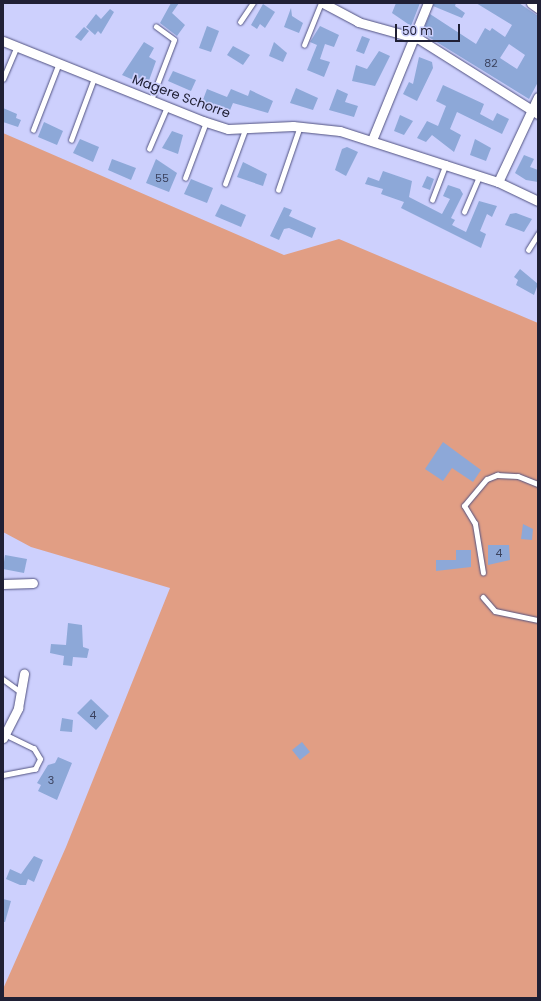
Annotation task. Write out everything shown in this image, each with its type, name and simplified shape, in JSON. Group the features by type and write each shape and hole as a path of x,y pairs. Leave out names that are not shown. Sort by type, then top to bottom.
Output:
{"street":[{"path":"322,3 358,22 412,39 419,39 534,111"},
{"path":"372,140 428,3"},
{"path":"530,3 538,8"},
{"name":"Magere Schorre","path":"3,41 206,122 245,130 300,126 340,131 372,140 498,182 538,202"},
{"path":"498,182 534,111 538,96"},
{"path":"3,584 33,583"},
{"path":"4,737 22,694 24,674"}],"lane":[{"path":"240,22 253,3"},
{"path":"304,45 322,3"},
{"path":"151,100 174,40 156,27"},
{"path":"3,79 17,46"},
{"path":"33,130 59,63"},
{"path":"72,140 94,78"},
{"path":"149,149 167,107"},
{"path":"185,178 206,122"},
{"path":"278,190 300,126"},
{"path":"225,184 245,130"},
{"path":"432,200 446,164"},
{"path":"464,212 479,176"},
{"path":"528,250 538,234"},
{"path":"483,573 475,524 464,506 488,479 497,474 518,476 538,484"},
{"path":"483,596 495,611 538,620"},
{"path":"3,679 22,694"},
{"path":"3,775 35,769 40,760 34,749 4,737"}],"shaded area":[{"path":"3,133 284,255 339,239 538,323 538,998 3,998 3,989 66,847 170,588 31,547 3,532"}],"building":[{"path":"171,3 179,3 172,13 185,25 177,36 160,23"},
{"path":"396,3 420,3 411,26 392,13"},
{"path":"434,3 456,3 455,6 465,13 462,18 433,6"},
{"path":"476,3 519,3 538,16 538,82 529,99 422,33 430,14 476,44 485,28 490,31 492,28 505,37 512,25","holes":["509,44 525,55 517,69 500,58"]},
{"path":"263,4 275,12 265,28 260,24 257,29 251,25"},
{"path":"291,8 292,16 303,23 299,33 284,27"},
{"path":"110,9 114,12 101,34 98,31 95,35 86,27 96,14 101,19"},
{"path":"207,26 219,31 211,52 199,48"},
{"path":"320,26 339,35 334,47 325,44 320,59 330,62 324,77 307,70 317,45 310,42"},
{"path":"84,27 89,31 81,41 75,37"},
{"path":"362,36 370,39 364,54 356,51"},
{"path":"144,42 154,48 149,57 156,61 147,86 122,75"},
{"path":"274,42 287,53 283,62 269,56"},
{"path":"233,46 250,55 243,65 227,55"},
{"path":"379,51 390,56 375,86 352,81 356,65 367,69"},
{"path":"419,57 432,62 433,68 417,101 403,94 409,82 413,84"},
{"path":"173,71 196,80 191,91 168,81"},
{"path":"443,85 484,104 480,114 493,121 497,113 509,119 502,134 457,112 450,129 461,135 454,152 432,135 426,142 417,138 427,121 438,126 446,106 436,101"},
{"path":"296,88 318,98 313,110 290,103"},
{"path":"207,89 227,97 231,89 248,96 250,90 273,101 268,113 233,103 228,115 201,105"},
{"path":"337,89 348,94 345,102 358,106 354,117 329,110"},
{"path":"3,108 17,114 16,118 21,120 18,127 3,122"},
{"path":"400,115 413,121 404,135 394,131"},
{"path":"44,122 63,131 57,145 38,137"},
{"path":"172,131 183,135 178,154 162,148"},
{"path":"80,139 99,147 93,162 73,153"},
{"path":"475,139 491,148 486,161 470,155"},
{"path":"347,147 358,152 346,176 335,170 342,149"},
{"path":"524,155 534,159 530,167 538,170 538,182 526,180 515,173"},
{"path":"112,159 136,168 131,180 108,170"},
{"path":"156,159 177,173 169,192 146,183"},
{"path":"243,162 267,174 263,186 237,177"},
{"path":"383,171 412,181 409,197 442,214 450,199 443,196 448,185 460,189 463,194 451,218 455,220 452,225 466,232 479,201 497,206 492,217 487,214 480,231 486,234 481,248 401,208 404,202 381,194 383,189 365,184 368,177 379,181"},
{"path":"427,176 434,179 430,190 422,187"},
{"path":"191,179 213,188 207,203 184,194"},
{"path":"221,204 246,215 241,227 215,216"},
{"path":"284,207 292,210 289,216 316,228 312,238 289,228 284,229 279,240 270,236"},
{"path":"516,213 532,219 524,232 505,225 510,214"},
{"path":"520,269 538,284 534,295 516,285 518,280 514,277"},
{"path":"443,442 481,470 473,482 452,468 443,481 425,469"},
{"path":"523,524 533,529 532,540 521,539"},
{"path":"488,545 509,545 510,560 488,565"},
{"path":"456,550 471,550 471,567 436,571 436,560 456,560"},
{"path":"5,555 27,559 24,573 3,569"},
{"path":"68,623 82,625 83,647 89,649 87,658 73,657 72,666 63,665 64,656 50,653 51,644 66,645"},
{"path":"91,699 109,716 96,730 77,713"},
{"path":"62,718 73,720 72,732 60,731"},
{"path":"302,742 310,752 300,760 292,750"},
{"path":"58,757 72,763 57,800 38,791 41,785 37,783 48,765 55,763"},
{"path":"34,856 43,860 34,882 28,879 26,885 20,885 6,879 10,869 21,874"},
{"path":"3,899 11,901 5,922 3,922"}]}
